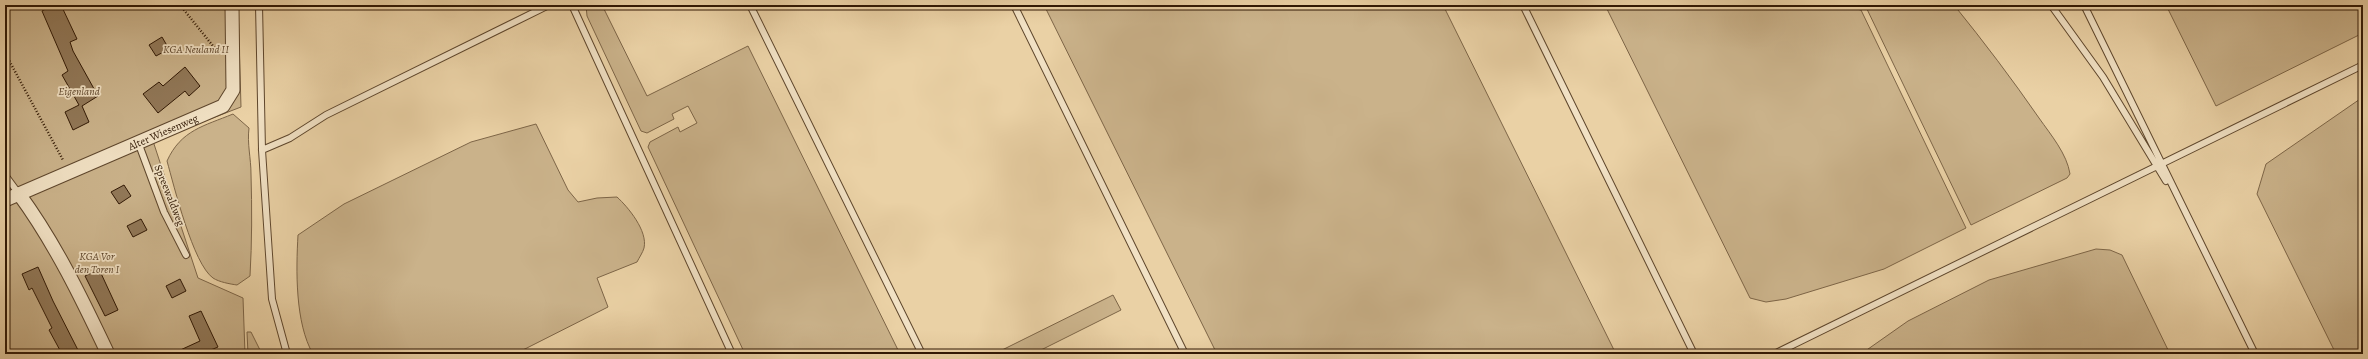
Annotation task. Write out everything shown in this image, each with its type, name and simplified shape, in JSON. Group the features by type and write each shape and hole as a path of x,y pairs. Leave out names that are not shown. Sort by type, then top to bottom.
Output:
{"street":[{"name":"Alter Wiesenweg","path":"5,200 223,106 233,90 232,5"},
{"path":"19,194 37,219 86,308 108,354"}],"lane":[{"path":"259,5 262,150 272,299 287,354"},
{"path":"262,150 290,138 326,115 549,5"},
{"path":"572,5 732,354"},
{"path":"750,5 922,354"},
{"path":"1014,5 1185,354"},
{"path":"1523,5 1694,354"},
{"path":"2051,5 2103,77 2160,165"},
{"path":"2084,5 2160,165 2205,250 2255,354"},
{"path":"1774,354 2363,65"},
{"name":"Spreewaldweg","path":"138,142 164,212 186,255"},
{"path":"5,175 19,194"},
{"path":"1102,354 1127,354"}],"path":[{"path":"180,5 233,72"},
{"path":"5,53 70,172"}],"green space":[{"path":"5,5 238,5 241,107 153,141 198,278 243,298 245,354 5,354"},
{"path":"586,5 602,5 647,96 748,46 900,354 745,354 648,147 650,142 678,127 680,132 697,123 688,106 672,114 674,119 647,133 641,131 587,16"},
{"path":"1044,5 1443,5 1616,354 1217,354"},
{"path":"1605,5 1846,5 1847,7 1861,10 1966,228 1884,269 1786,299 1766,302 1750,298"},
{"path":"1865,5 1954,5 2008,75 2058,145 2066,159 2070,174 2067,178 1971,225"},
{"path":"2166,5 2363,5 2363,33 2216,106"},
{"path":"2363,97 2363,354 2336,354 2257,194 2266,164"},
{"path":"233,114 249,128 248,140 251,168 250,276 237,285 221,282 213,278 198,257 185,224 167,161 179,142 194,130"},
{"path":"536,124 568,190 578,202 597,198 617,197 636,220 643,234 644,248 637,262 597,278 608,307 515,354 313,354 307,341 300,312 297,280 298,235 344,204 471,142"},
{"path":"2096,249 2110,250 2122,255 2170,354 1861,354 1908,321 1989,280"},
{"path":"1113,295 1121,310 1033,354 994,354"},
{"path":"247,332 251,332 262,354 248,354"}],"building":[{"path":"53,5 61,5 77,39 70,42 73,51 98,96 82,106 89,122 73,130 65,112 79,105 62,75 68,71 42,11"},
{"path":"162,37 169,49 156,56 149,45"},
{"path":"185,67 200,86 189,96 185,91 158,113 143,94 159,82 163,86"},
{"path":"124,185 131,196 119,204 111,192"},
{"path":"141,219 147,230 133,237 127,226"},
{"path":"38,267 53,301 80,354 62,354 49,330 52,328 32,288 29,290 22,274"},
{"path":"99,269 118,310 105,316 85,276"},
{"path":"180,279 186,291 172,298 166,286"},
{"path":"201,311 218,347 201,354 177,354 176,352 200,341 189,316"}],"park label":[{"name":"KGA Neuland II","path":"196,49"},
{"name":"Eigenland","path":"79,91"},
{"name":"KGA Vor den Toren I","path":"97,262"}]}
